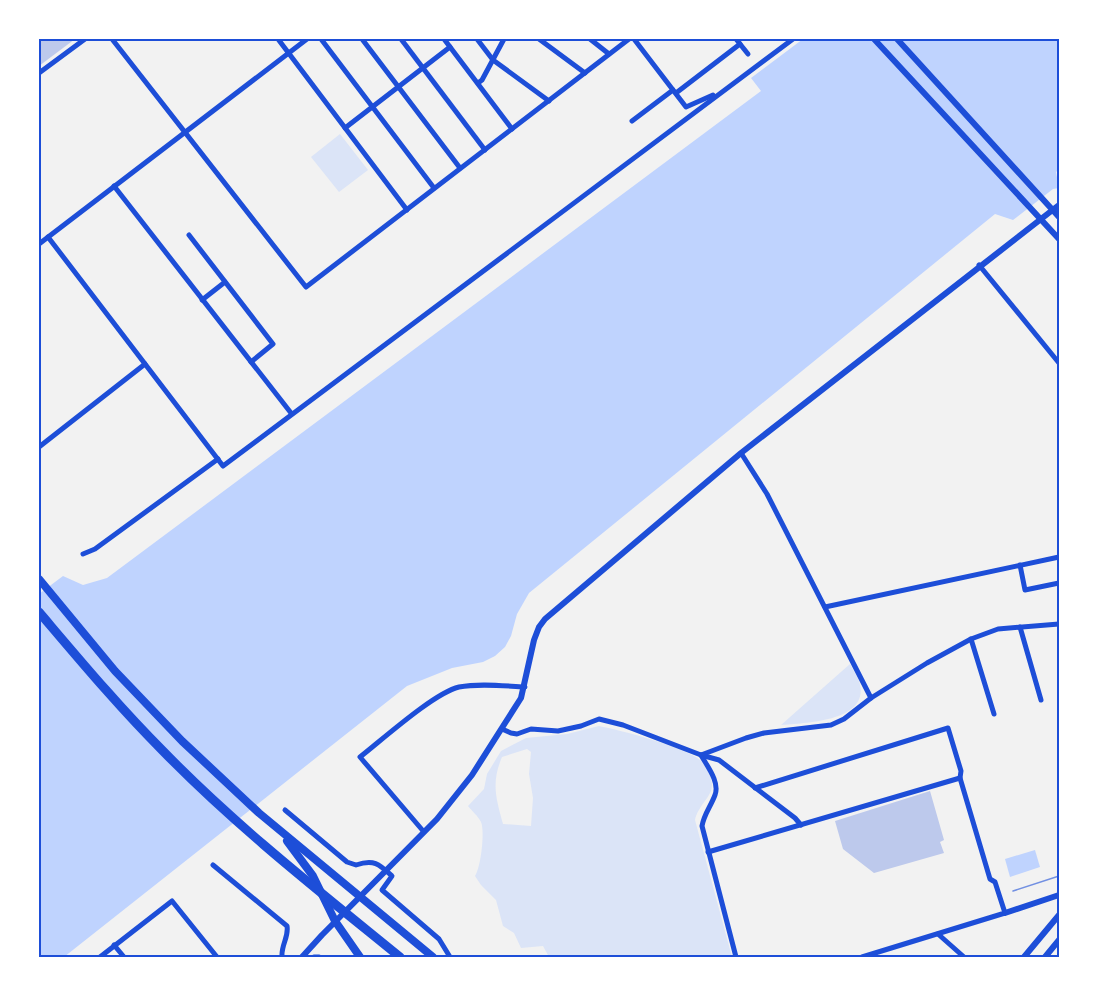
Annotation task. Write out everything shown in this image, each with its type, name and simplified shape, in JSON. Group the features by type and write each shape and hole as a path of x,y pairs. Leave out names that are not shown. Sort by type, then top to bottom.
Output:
{"highway":[{"path":"39,579 115,671 182,741 277,829 433,957"},
{"path":"39,612 117,703 200,787 293,869 400,957"},
{"path":"277,829 313,876 335,921 360,957"}],"street":[{"path":"39,73 85,39"},
{"path":"112,39 306,287 631,39 686,107 723,91"},
{"path":"278,39 407,210"},
{"path":"39,244 307,39"},
{"path":"321,39 434,188"},
{"path":"362,39 460,168"},
{"path":"401,39 485,150"},
{"path":"444,39 512,129"},
{"path":"477,39 493,60 549,101"},
{"path":"477,83 482,80 504,39"},
{"path":"539,39 585,73"},
{"path":"590,39 609,54"},
{"path":"48,237 223,466 793,39"},
{"path":"874,39 1059,239"},
{"path":"897,39 1059,217"},
{"path":"632,122 738,42 748,54"},
{"path":"345,128 450,47"},
{"path":"114,186 291,413"},
{"path":"302,957 437,819 472,775 521,698 534,640 545,618 741,453 1059,205"},
{"path":"189,235 273,344 251,362"},
{"path":"980,265 1059,363"},
{"path":"202,300 225,282"},
{"path":"39,447 145,364"},
{"path":"741,453 767,494 871,698"},
{"path":"83,554 95,549 218,459"},
{"path":"825,606 1059,557"},
{"path":"1020,565 1025,590 1059,583"},
{"path":"701,755 764,733 831,725 844,719 871,698 971,639 998,629 1059,624"},
{"path":"1020,627 1041,700"},
{"path":"971,639 994,714"},
{"path":"424,832 360,757 441,695 458,688 473,686 525,687"},
{"path":"502,729 518,734 531,729 558,731 599,719 622,725 719,760 801,825"},
{"path":"754,788 948,728 990,879 995,882 1005,913"},
{"path":"701,755 717,787 712,802 704,814 702,826 736,957"},
{"path":"708,852 960,777"},
{"path":"285,810 347,862 356,865 368,861 375,862 386,870 392,876 382,890 439,939 450,957"},
{"path":"213,865 287,926 288,933 281,953 282,957"},
{"path":"862,957 1059,895"},
{"path":"100,957 172,901 217,957"},
{"path":"1024,957 1059,915"},
{"path":"938,934 964,957"},
{"path":"1045,957 1059,940"},
{"path":"114,945 124,957"},
{"path":"951,957 956,951"},
{"path":"314,957 319,957"}],"shaded area":[{"path":"340,134 368,170 339,192 311,157"},
{"path":"850,664 860,685 860,697 854,707 832,718 781,725"},
{"path":"599,726 609,728 681,750 700,760 704,765 711,778 712,788 695,820 732,957 549,957 543,946 521,948 514,933 503,926 496,900 475,876 481,857 482,827 480,820 468,806 484,789 487,774 501,751 526,738 567,734","holes":["527,749 531,752 529,774 533,798 531,826 503,824 496,790 502,757"]}],"water":[{"path":"803,39 1059,39 1059,169 1056,172 1059,188 1053,189 1013,220 995,214 529,593 517,614 511,636 505,647 495,656 483,662 452,668 407,686 64,957 39,957 39,594 63,576 83,585 107,578 761,91 751,78"},
{"path":"1035,850 1040,867 1010,877 1005,859"}],"building":[{"path":"39,39 75,39 39,66"},
{"path":"930,791 944,840 940,842 944,853 874,873 843,849 835,821"}],"tram line":[{"path":"1013,891 1059,876"}]}
